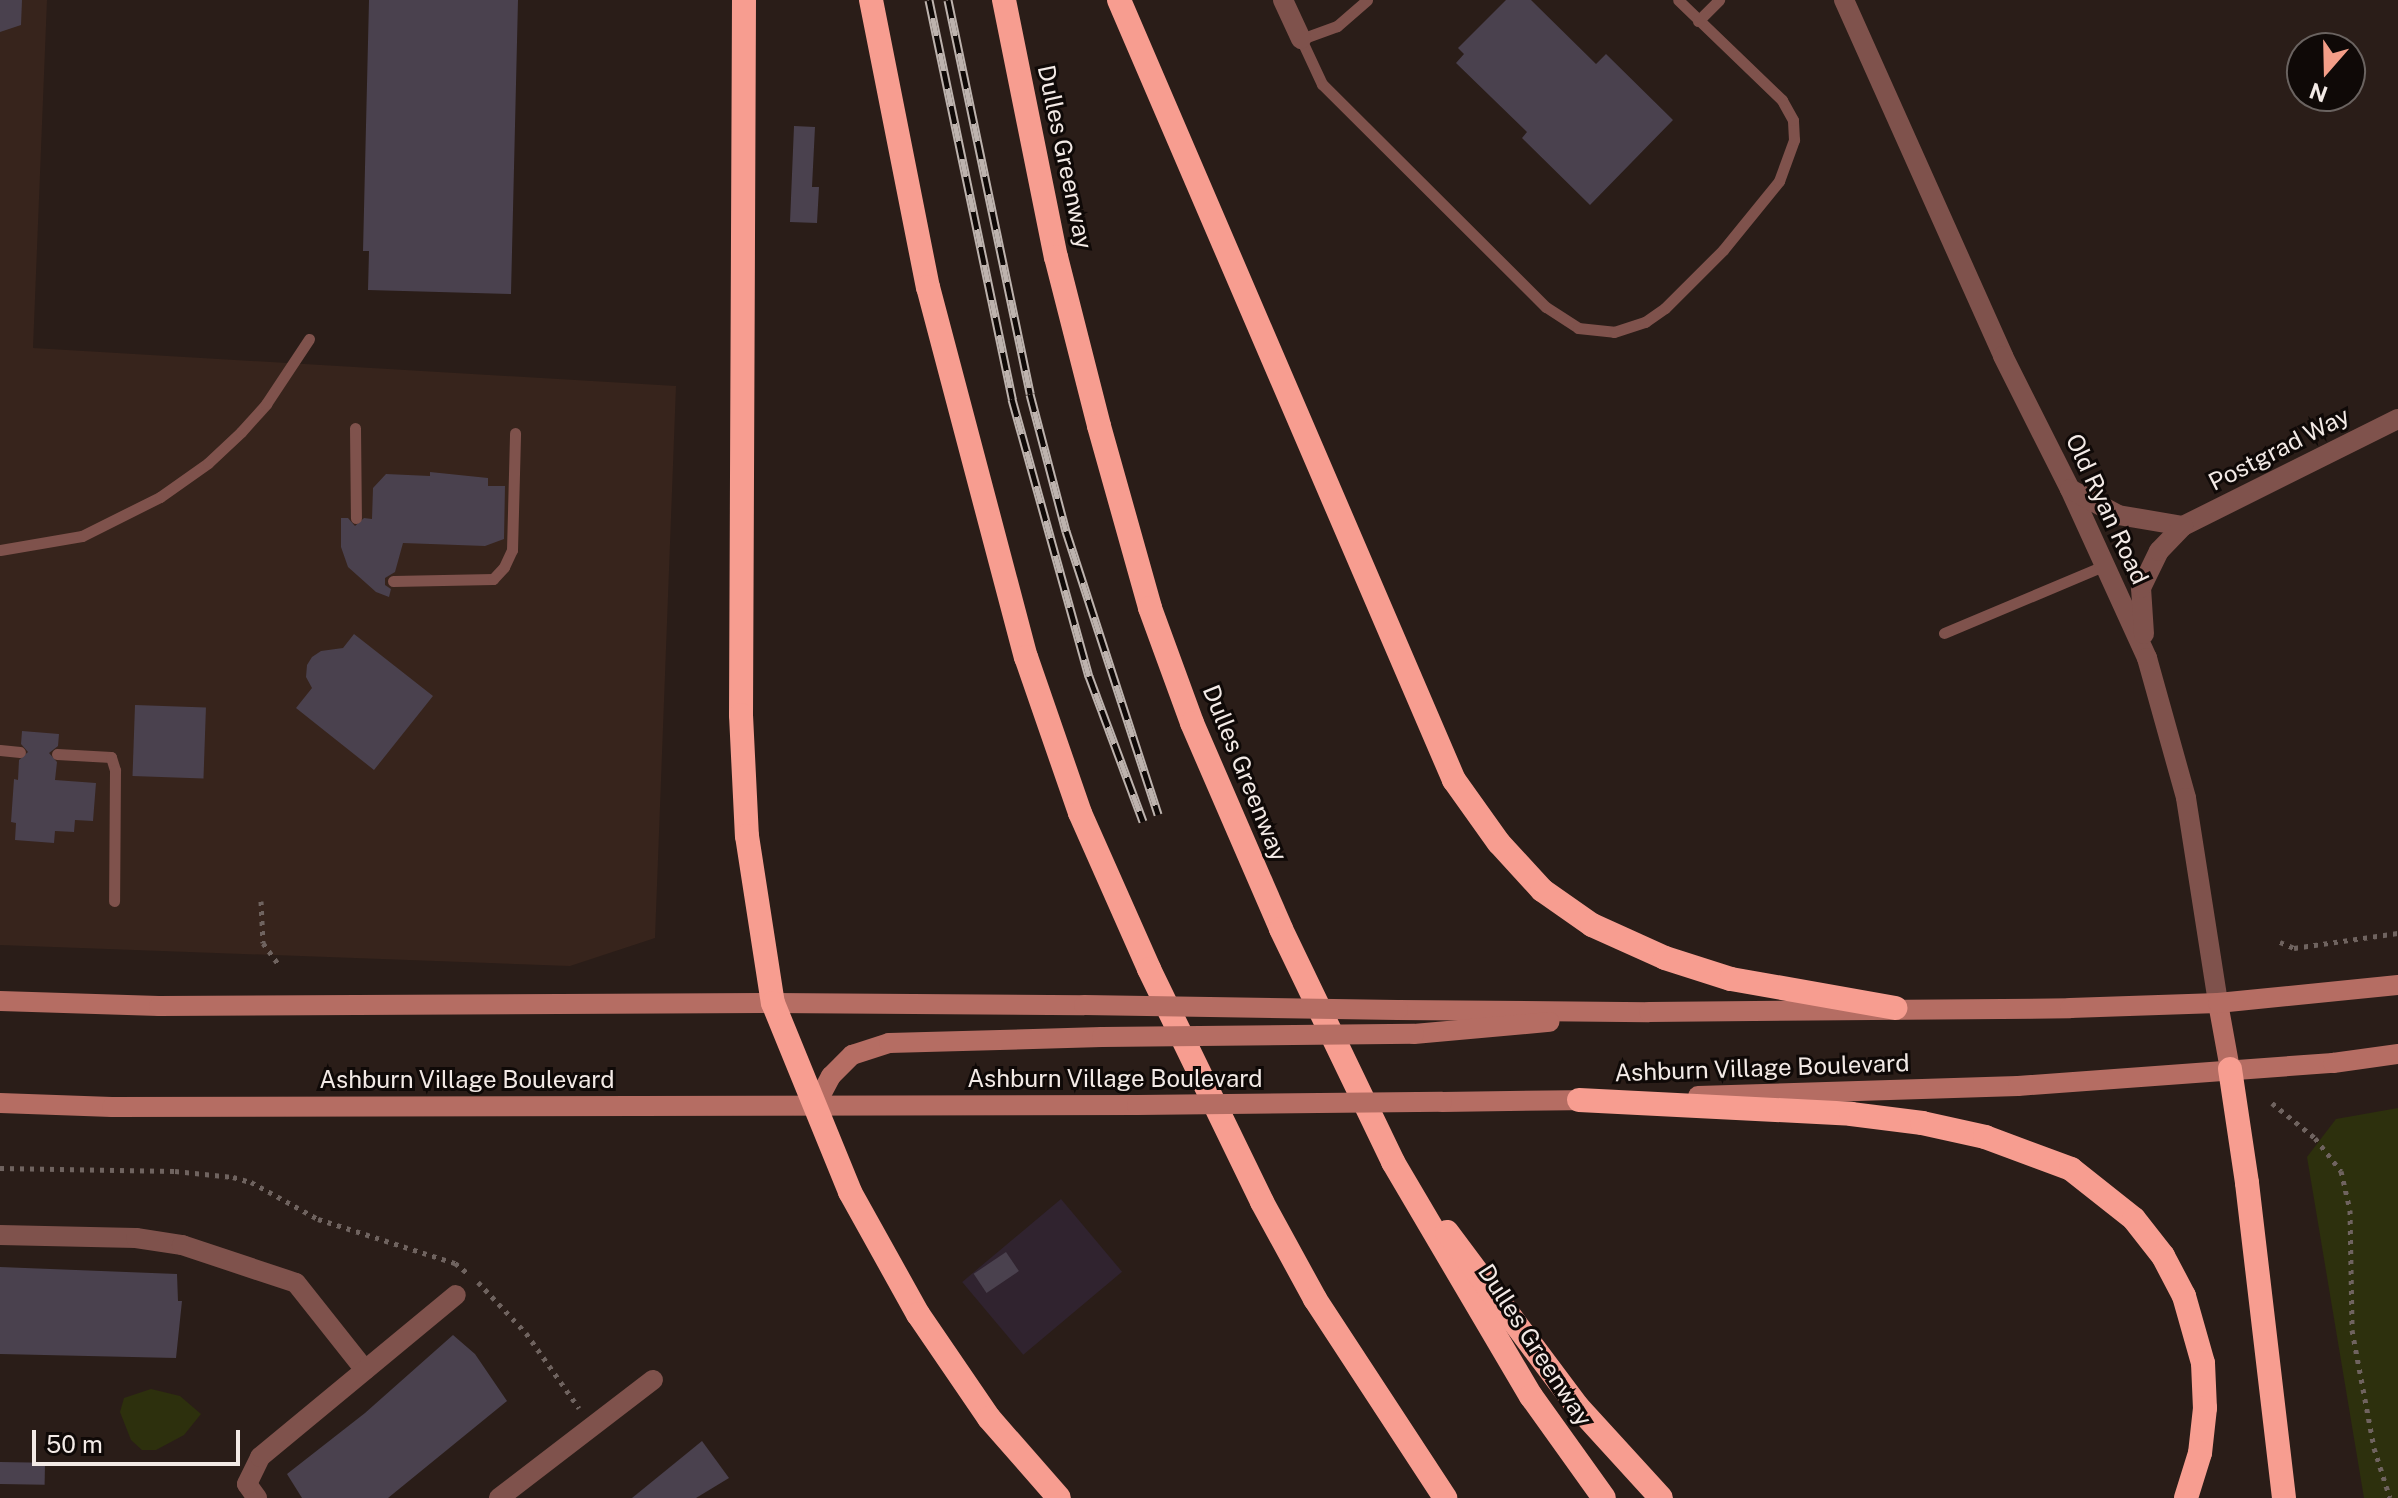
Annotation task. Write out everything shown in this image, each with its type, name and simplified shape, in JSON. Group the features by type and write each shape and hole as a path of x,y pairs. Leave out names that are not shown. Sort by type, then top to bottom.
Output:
{"highway":[{"path":"744,0 741,715 747,836 773,1003 850,1192 941,1351 989,1418 1059,1498"},
{"path":"871,0 932,301 1026,657 1080,813 1149,969 1262,1202 1315,1299 1445,1498"},
{"name":"Dulles Greenway","path":"1004,0 1056,257 1150,608 1235,829 1393,1162 1531,1396 1604,1498"},
{"path":"1119,0 1454,780 1499,843 1542,890 1592,925 1665,958 1731,979 1895,1008"},
{"path":"2230,1069 2247,1183 2284,1498"},
{"path":"1579,1100 1851,1114 1894,1119 1985,1137 2071,1169 2134,1219 2163,1256 2184,1296 2203,1363 2205,1408 2200,1453 2186,1498"},
{"path":"1393,1162 1578,1407 1661,1498"}],"main road":[{"path":"0,1001 207,1006 773,1003 1649,1012 2070,1008 2218,1003 2398,985"},
{"name":"Old Ryan Road","path":"2218,1003 2230,1069"},
{"path":"815,1106 831,1076 852,1055 889,1043 1414,1034 1649,1012"},
{"name":"Ashburn Village Boulevard","path":"0,1103 112,1107 815,1106 1579,1100 2018,1086 2333,1063 2398,1054"}],"street":[{"path":"1283,0 1301,39"},
{"name":"Old Ryan Road","path":"1844,0 1997,343 2070,489 2147,658 2186,798 2218,1003"},
{"name":"Postgrad Way","path":"2183,526 2398,419"},
{"path":"2070,489 2118,515 2183,526"},
{"path":"2147,658 2141,588 2159,551 2183,526"},
{"path":"0,1235 136,1238 182,1245 296,1283 365,1370"},
{"path":"257,1498 247,1484 260,1457 456,1295"},
{"path":"499,1498 653,1380"}],"lane":[{"path":"1367,0 1337,26 1301,39 1322,84 1546,307 1578,328 1614,332 1645,322 1683,291 1754,216 1779,181 1791,153 1795,129 1790,111 1678,0"},
{"path":"1698,21 1719,0"},
{"path":"0,550 82,536 160,497 208,463 241,432 266,404 309,339"},
{"path":"355,428 356,518"},
{"path":"393,581 493,579 504,567 512,550 515,433"},
{"path":"1944,633 2106,565"},
{"path":"0,750 20,752"},
{"path":"57,754 111,757 115,770 114,901"}],"path":[{"path":"261,901 263,943 280,966"},
{"path":"2280,942 2294,948 2398,933"},
{"path":"2272,1103 2315,1138 2341,1171 2350,1210 2352,1330 2374,1448 2390,1498"},
{"path":"0,1168 175,1171 233,1177 251,1182 318,1219 455,1263 526,1333 591,1425"}],"shaded area":[{"path":"0,0 47,0 33,348 676,386 655,938 570,966 0,945"},
{"path":"1061,1199 1122,1272 1023,1355 962,1282"}],"green space":[{"path":"2398,1108 2398,1498 2364,1498 2307,1157 2336,1119"},
{"path":"151,1389 180,1396 201,1414 184,1435 156,1450 142,1450 131,1440 120,1412 124,1398"}],"building":[{"path":"0,0 22,0 21,25 0,32"},
{"path":"369,0 518,0 511,294 368,290 369,251 363,251"},
{"path":"1506,0 1531,0 1596,64 1606,54 1673,120 1590,205 1522,138 1527,132 1456,63 1464,54 1458,48"},
{"path":"794,126 815,127 812,187 819,187 817,223 790,222"},
{"path":"430,472 488,478 488,486 505,486 504,539 485,546 403,543 395,572 385,578 385,585 391,589 389,597 376,592 348,567 341,547 341,518 348,518 355,526 364,518 372,519 373,488 386,474 430,476"},
{"path":"354,634 433,696 374,770 296,708 312,688 306,677 307,665 312,657 321,651 343,648"},
{"path":"135,705 206,707 203,778 133,776"},
{"path":"22,731 59,734 58,746 49,753 57,762 55,780 96,783 93,821 75,820 74,832 55,831 54,843 15,840 16,823 11,822 14,779 18,780 19,760 28,752 21,744"},
{"path":"1006,1252 1019,1271 987,1293 974,1274"},
{"path":"0,1267 177,1274 178,1301 182,1301 176,1358 0,1354"},
{"path":"453,1335 475,1354 507,1401 388,1498 302,1498 287,1474 365,1413"},
{"path":"702,1441 729,1478 696,1498 632,1498"},
{"path":"0,1462 45,1463 45,1485 0,1484"}],"railway":[{"path":"929,0 1012,399 1089,676 1143,821"},
{"path":"948,0 1030,394 1066,531 1158,814"}]}
